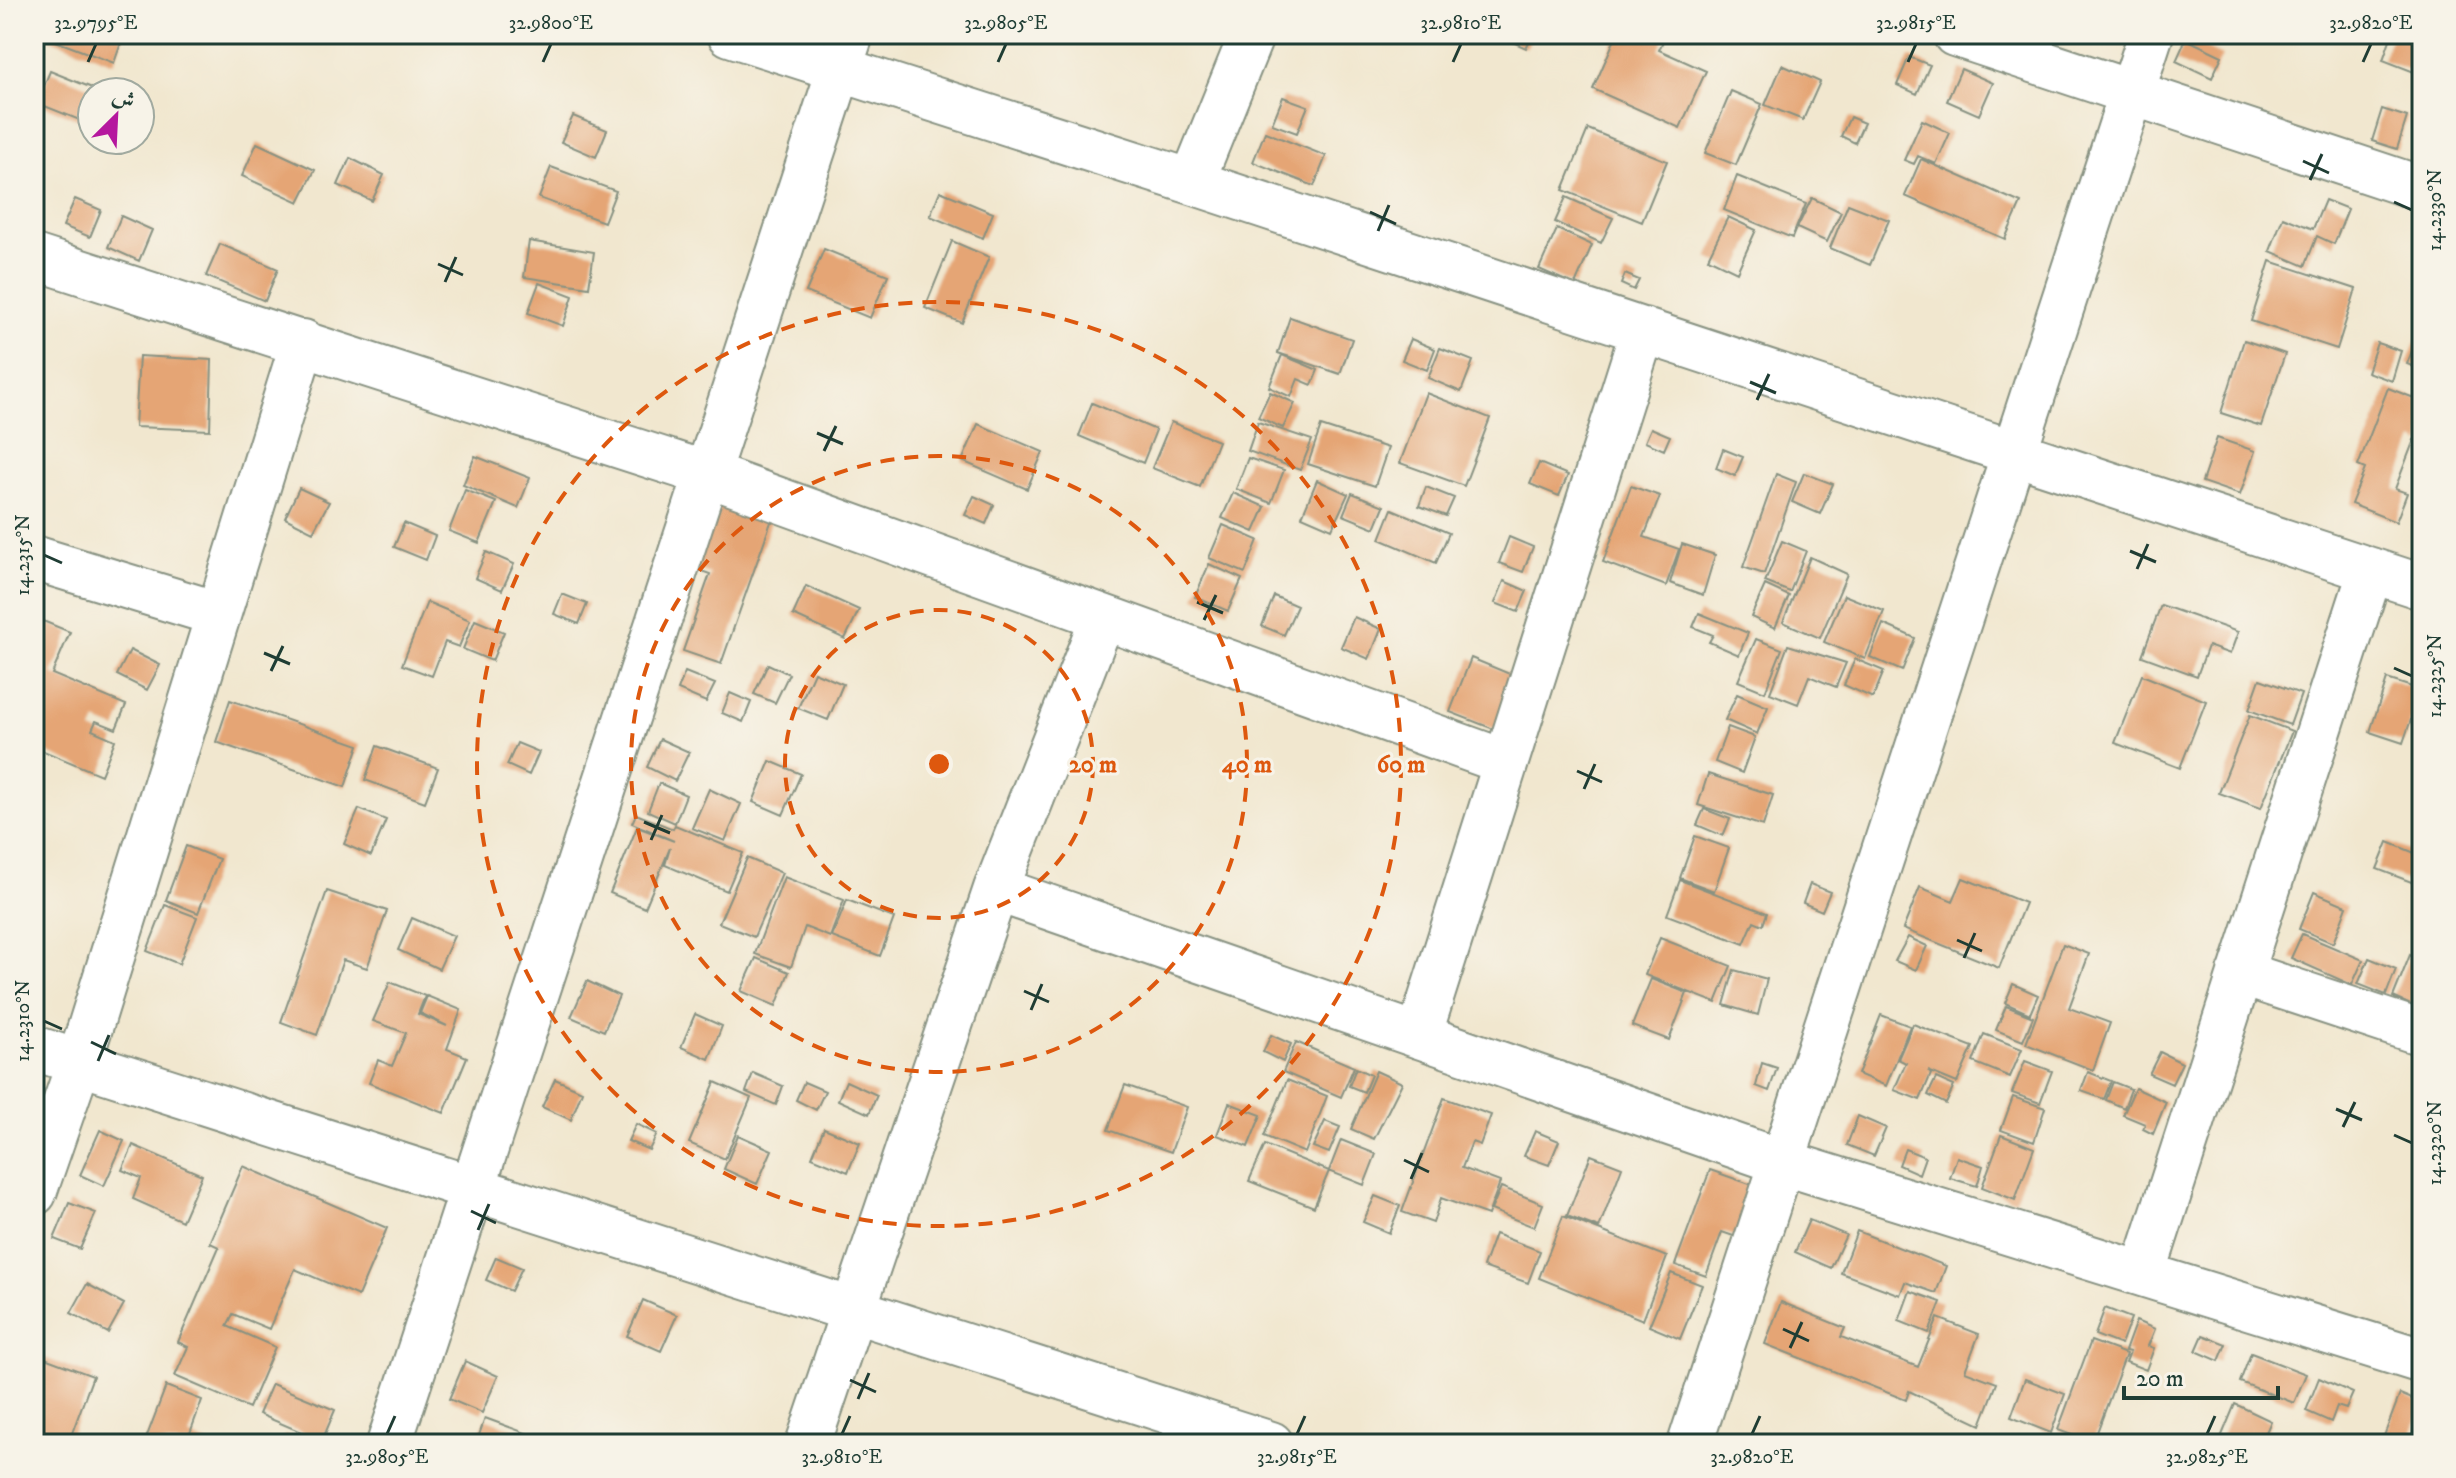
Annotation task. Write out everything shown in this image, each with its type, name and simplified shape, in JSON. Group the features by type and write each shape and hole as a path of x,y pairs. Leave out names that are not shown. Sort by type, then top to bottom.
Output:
{"street":[{"path":"730,34 845,50 1192,182 2422,587"},
{"path":"1192,182 1252,34"},
{"path":"1955,34 2422,189"},
{"path":"1690,1444 2151,34"},
{"path":"389,1444 845,50"},
{"path":"34,257 707,474 1505,762"},
{"path":"1419,1036 1643,330"},
{"path":"34,1193 79,1063 303,342"},
{"path":"34,558 218,614"},
{"path":"2143,1274 2371,570"},
{"path":"808,1444 996,889 1103,617"},
{"path":"996,889 1782,1162 2422,1361"},
{"path":"2240,973 2422,1033"},
{"path":"34,1048 1271,1444"}],"building":[{"path":"37,34 124,34 114,63"},
{"path":"1495,34 1533,34 1526,48"},
{"path":"1617,34 1666,34 1659,50 1706,71 1680,128 1593,89"},
{"path":"2392,34 2422,34 2422,75 2383,60"},
{"path":"2186,39 2222,56 2212,78 2176,61"},
{"path":"1909,57 1930,65 1917,94 1897,85"},
{"path":"1782,65 1820,82 1803,120 1765,105"},
{"path":"1961,69 1993,83 1979,115 1947,101"},
{"path":"50,71 76,82 76,119 37,103"},
{"path":"1731,91 1762,104 1736,165 1705,153"},
{"path":"1283,97 1308,106 1297,133 1272,124"},
{"path":"2382,109 2407,117 2397,149 2372,141"},
{"path":"573,116 607,130 596,157 561,142"},
{"path":"1850,117 1864,123 1855,143 1841,136"},
{"path":"1922,120 1950,133 1936,164 1918,156 1914,164 1904,160"},
{"path":"1588,129 1667,161 1642,222 1563,190"},
{"path":"1265,132 1326,156 1314,186 1253,162"},
{"path":"257,143 315,170 299,202 242,176"},
{"path":"350,158 384,175 372,201 338,185"},
{"path":"1921,159 2021,203 2005,239 1905,196"},
{"path":"551,167 616,191 604,222 539,198"},
{"path":"1737,176 1806,204 1792,238 1724,210"},
{"path":"940,191 993,213 983,238 930,216"},
{"path":"1566,197 1613,218 1601,243 1555,222"},
{"path":"1812,198 1841,212 1827,242 1797,228"},
{"path":"75,199 101,210 90,237 63,226"},
{"path":"2325,200 2348,209 2334,244 2317,236 2305,266 2270,251 2283,217 2313,229"},
{"path":"1848,204 1889,220 1870,265 1830,248"},
{"path":"121,216 152,230 139,261 108,247"},
{"path":"1728,217 1756,230 1737,272 1708,258"},
{"path":"1557,229 1592,245 1575,285 1539,269"},
{"path":"529,241 594,252 589,287 524,277"},
{"path":"952,241 989,257 962,323 925,308"},
{"path":"220,244 278,269 265,301 206,276"},
{"path":"824,249 888,275 870,318 806,292"},
{"path":"2270,261 2356,289 2337,349 2251,321"},
{"path":"1625,274 1639,280 1634,290 1621,284"},
{"path":"539,283 573,296 563,326 528,313"},
{"path":"1290,317 1352,339 1340,374 1278,353"},
{"path":"2419,333 2422,334 2422,370 2407,364"},
{"path":"1411,339 1435,349 1427,370 1402,360"},
{"path":"2244,340 2285,354 2261,426 2221,413"},
{"path":"2377,343 2401,351 2392,381 2367,372"},
{"path":"1440,348 1473,361 1461,392 1428,378"},
{"path":"1282,355 1318,370 1312,385 1298,379 1291,397 1269,387"},
{"path":"139,356 212,360 210,430 135,427"},
{"path":"2388,388 2422,401 2422,444 2414,440 2395,489 2407,493 2396,522 2351,504 2365,469 2358,466"},
{"path":"1270,392 1295,403 1283,428 1258,417"},
{"path":"1426,393 1490,418 1464,486 1400,463"},
{"path":"1092,403 1156,430 1143,463 1079,436"},
{"path":"1171,422 1218,441 1200,487 1152,468"},
{"path":"1258,422 1312,440 1300,470 1248,451"},
{"path":"978,424 1043,452 1027,489 962,461"},
{"path":"1321,426 1388,448 1375,486 1308,464"},
{"path":"1651,428 1670,436 1664,450 1645,442"},
{"path":"2217,438 2255,451 2240,495 2202,482"},
{"path":"1723,449 1743,457 1735,476 1716,468"},
{"path":"475,456 530,478 518,508 463,485"},
{"path":"1248,458 1284,470 1271,503 1236,489"},
{"path":"1539,463 1568,475 1559,496 1530,484"},
{"path":"1804,473 1833,484 1820,514 1792,502"},
{"path":"1776,474 1796,482 1764,574 1743,567"},
{"path":"1317,480 1348,494 1332,529 1302,516"},
{"path":"1631,486 1660,496 1644,537 1679,549 1666,586 1603,562"},
{"path":"1426,487 1454,498 1446,516 1419,506"},
{"path":"299,488 329,502 313,532 285,518"},
{"path":"465,490 496,502 479,543 449,531"},
{"path":"1233,493 1265,507 1254,532 1222,518"},
{"path":"1352,493 1384,506 1375,528 1343,515"},
{"path":"974,496 994,505 986,524 965,515"},
{"path":"714,498 772,519 721,664 683,651 710,574 690,567"},
{"path":"1392,509 1449,533 1436,563 1380,539"},
{"path":"404,523 435,536 426,560 394,547"},
{"path":"1223,525 1258,540 1245,573 1209,558"},
{"path":"1509,537 1533,547 1523,572 1499,563"},
{"path":"1782,541 1806,551 1790,592 1765,582"},
{"path":"1682,544 1715,555 1703,595 1670,583"},
{"path":"486,552 514,564 502,590 475,578"},
{"path":"1810,557 1847,574 1820,638 1783,622"},
{"path":"1209,564 1242,579 1228,611 1195,597"},
{"path":"1504,581 1527,591 1518,612 1495,603"},
{"path":"1765,585 1789,596 1775,628 1751,617"},
{"path":"806,586 859,610 845,639 793,615"},
{"path":"562,594 587,604 579,624 554,614"},
{"path":"1844,595 1884,611 1865,659 1824,642"},
{"path":"1274,596 1297,606 1284,635 1262,626"},
{"path":"427,602 470,620 459,647 445,642 432,676 402,665"},
{"path":"2161,605 2238,632 2230,654 2208,646 2197,676 2142,656"},
{"path":"1699,613 1748,633 1739,655 1709,642 1713,635 1693,627"},
{"path":"1354,617 1381,629 1369,659 1341,647"},
{"path":"475,620 504,632 492,661 463,649"},
{"path":"43,621 70,632 52,674 126,705 116,729 96,721 92,730 115,740 101,775 34,747 34,642"},
{"path":"1883,624 1915,638 1902,671 1870,657"},
{"path":"1756,639 1782,649 1765,692 1738,681"},
{"path":"1788,645 1846,663 1836,687 1809,676 1798,704 1770,693"},
{"path":"130,650 160,665 147,690 117,675"},
{"path":"1471,658 1517,677 1496,730 1450,712"},
{"path":"1855,659 1884,671 1873,698 1844,685"},
{"path":"768,664 789,674 775,703 754,694"},
{"path":"685,672 715,684 706,702 678,690"},
{"path":"814,672 843,684 828,720 798,708"},
{"path":"2142,675 2206,701 2180,768 2115,743"},
{"path":"2260,679 2301,694 2290,725 2249,710"},
{"path":"2387,679 2421,690 2403,743 2370,732"},
{"path":"730,693 751,702 743,722 722,713"},
{"path":"1737,694 1768,707 1757,734 1725,720"},
{"path":"230,700 359,745 345,787 216,742"},
{"path":"2250,715 2292,731 2261,808 2219,793"},
{"path":"1728,727 1755,737 1742,773 1715,762"},
{"path":"660,739 689,752 675,781 647,767"},
{"path":"517,743 539,752 529,775 507,765"},
{"path":"377,746 438,768 425,802 365,780"},
{"path":"770,761 801,774 783,815 753,802"},
{"path":"1708,774 1773,795 1763,826 1698,805"},
{"path":"659,783 686,795 675,823 648,811"},
{"path":"709,789 741,804 725,841 692,828"},
{"path":"359,809 386,820 371,856 344,844"},
{"path":"1704,809 1730,819 1723,836 1697,825"},
{"path":"636,814 673,829 675,825 743,853 727,891 665,865 670,848 645,908 610,893 637,827 674,841 632,823"},
{"path":"1695,836 1729,848 1714,891 1680,878"},
{"path":"2388,842 2422,856 2422,886 2377,869"},
{"path":"186,846 219,859 198,913 166,900"},
{"path":"747,858 782,873 754,937 719,923"},
{"path":"784,877 844,900 830,937 805,927 791,967 755,954"},
{"path":"1963,878 2025,903 1999,968 1903,929 1920,887 1953,901"},
{"path":"1680,880 1767,913 1763,925 1754,921 1744,944 1667,915"},
{"path":"1810,884 1830,892 1822,911 1803,903"},
{"path":"327,891 387,911 367,968 343,960 317,1035 281,1022"},
{"path":"2314,892 2347,906 2333,943 2299,929"},
{"path":"847,900 894,918 880,956 832,937"},
{"path":"165,905 197,917 179,964 147,951"},
{"path":"412,918 454,936 439,969 398,950"},
{"path":"2302,934 2363,960 2352,985 2291,958"},
{"path":"1908,937 1927,946 1916,970 1895,961"},
{"path":"1660,938 1731,966 1716,1003 1645,975"},
{"path":"2063,944 2089,954 2069,1008 2110,1023 2093,1070 2026,1044"},
{"path":"2410,955 2422,961 2422,1010 2393,997"},
{"path":"756,958 789,972 776,1006 741,991"},
{"path":"2369,958 2396,969 2386,995 2358,984"},
{"path":"1734,970 1767,979 1758,1015 1724,1005"},
{"path":"1651,979 1687,993 1669,1040 1632,1026"},
{"path":"587,981 619,996 604,1031 571,1017"},
{"path":"390,982 425,996 418,1014 447,1026 420,1013 427,996 461,1010 447,1049 467,1057 444,1113 369,1083 378,1060 392,1066 406,1033 373,1021"},
{"path":"2013,984 2038,995 2030,1014 2005,1003"},
{"path":"2006,1006 2033,1017 2023,1041 1996,1030"},
{"path":"695,1014 722,1026 709,1059 681,1047"},
{"path":"1881,1015 1910,1026 1886,1086 1858,1074"},
{"path":"1913,1024 1973,1047 1957,1083 1928,1071 1931,1074 1920,1100 1894,1090 1906,1063 1898,1059"},
{"path":"1984,1034 2022,1049 2010,1077 1973,1062"},
{"path":"1271,1035 1291,1044 1283,1062 1263,1052"},
{"path":"1296,1042 1354,1067 1341,1097 1283,1072"},
{"path":"2160,1052 2182,1063 2172,1084 2149,1074"},
{"path":"2025,1061 2052,1071 2040,1103 2012,1093"},
{"path":"1762,1063 1777,1068 1769,1091 1756,1086"},
{"path":"1356,1068 1371,1075 1364,1092 1349,1086"},
{"path":"1376,1071 1402,1083 1374,1139 1351,1129"},
{"path":"2088,1072 2111,1081 2104,1099 2081,1091"},
{"path":"753,1073 783,1086 776,1105 746,1092"},
{"path":"1936,1078 1954,1086 1946,1104 1928,1095"},
{"path":"555,1079 582,1091 571,1120 542,1107"},
{"path":"1287,1080 1327,1096 1305,1153 1264,1136"},
{"path":"846,1081 877,1095 869,1114 838,1100"},
{"path":"715,1082 751,1098 725,1159 689,1143"},
{"path":"804,1082 825,1091 816,1110 796,1100"},
{"path":"2113,1082 2131,1089 2124,1108 2106,1100"},
{"path":"1125,1085 1187,1107 1171,1152 1108,1130"},
{"path":"2135,1088 2166,1102 2153,1134 2143,1129 2145,1124 2123,1115"},
{"path":"2013,1097 2045,1108 2034,1142 2001,1130"},
{"path":"1444,1098 1491,1115 1480,1145 1472,1142 1462,1168 1500,1182 1488,1215 1441,1198 1433,1223 1402,1212"},
{"path":"1229,1103 1261,1115 1248,1147 1217,1135"},
{"path":"1858,1116 1886,1128 1874,1156 1847,1145"},
{"path":"1325,1121 1340,1127 1329,1153 1313,1147"},
{"path":"636,1124 657,1134 649,1150 628,1141"},
{"path":"824,1128 860,1143 848,1172 812,1157"},
{"path":"100,1130 124,1141 104,1186 80,1175"},
{"path":"1535,1131 1559,1141 1549,1165 1524,1156"},
{"path":"738,1135 772,1150 757,1184 724,1169"},
{"path":"2001,1135 2034,1148 2015,1200 1982,1187"},
{"path":"1341,1140 1376,1154 1364,1185 1329,1171"},
{"path":"133,1145 202,1175 182,1221 133,1199 141,1178 122,1170"},
{"path":"1265,1145 1329,1171 1314,1207 1249,1181"},
{"path":"1905,1149 1925,1157 1919,1174 1899,1165"},
{"path":"1591,1155 1622,1167 1599,1228 1567,1216"},
{"path":"1957,1157 1983,1166 1977,1186 1950,1178"},
{"path":"243,1166 387,1228 358,1296 295,1269 269,1329 233,1314 227,1326 275,1347 249,1408 175,1376 188,1347 178,1342 219,1247 210,1243"},
{"path":"1710,1170 1761,1188 1742,1239 1722,1232 1706,1276 1675,1265"},
{"path":"1501,1187 1543,1204 1534,1227 1491,1210"},
{"path":"1375,1196 1400,1206 1389,1233 1363,1222"},
{"path":"69,1203 96,1213 80,1249 54,1239"},
{"path":"1563,1216 1667,1257 1643,1320 1539,1278"},
{"path":"1809,1220 1846,1235 1831,1268 1795,1252"},
{"path":"1857,1231 1946,1266 1936,1293 1905,1282 1900,1295 1841,1273"},
{"path":"1495,1234 1540,1251 1528,1283 1483,1267"},
{"path":"496,1257 522,1268 511,1291 486,1280"},
{"path":"1671,1273 1702,1285 1680,1339 1649,1326"},
{"path":"87,1284 124,1304 108,1333 71,1313"},
{"path":"1910,1291 1941,1302 1929,1333 1899,1321"},
{"path":"643,1300 677,1315 661,1351 627,1336"},
{"path":"1781,1302 1845,1328 1841,1337 1918,1367 1938,1318 1979,1334 1965,1371 1997,1383 1981,1425 1909,1391 1906,1400 1765,1344"},
{"path":"2105,1308 2131,1318 2121,1345 2095,1335"},
{"path":"2136,1321 2155,1329 2148,1346 2154,1348 2146,1370 2126,1362 2130,1352 2125,1351"},
{"path":"2203,1335 2226,1344 2219,1361 2196,1351"},
{"path":"2091,1341 2126,1354 2093,1443 2058,1430"},
{"path":"2251,1353 2306,1374 2294,1403 2240,1382"},
{"path":"34,1354 93,1376 68,1444 34,1444"},
{"path":"465,1361 498,1376 482,1413 449,1399"},
{"path":"2319,1378 2353,1393 2346,1409 2337,1406 2331,1422 2306,1411"},
{"path":"2025,1379 2065,1394 2051,1433 2011,1417"},
{"path":"272,1384 335,1410 322,1441 259,1414"},
{"path":"166,1386 202,1400 189,1436 210,1444 144,1444"},
{"path":"2400,1394 2422,1403 2409,1444 2381,1444"},
{"path":"2235,1404 2271,1421 2261,1444 2228,1444 2220,1440"},
{"path":"485,1418 555,1444 476,1444"},
{"path":"285,1435 306,1444 280,1444"}]}
